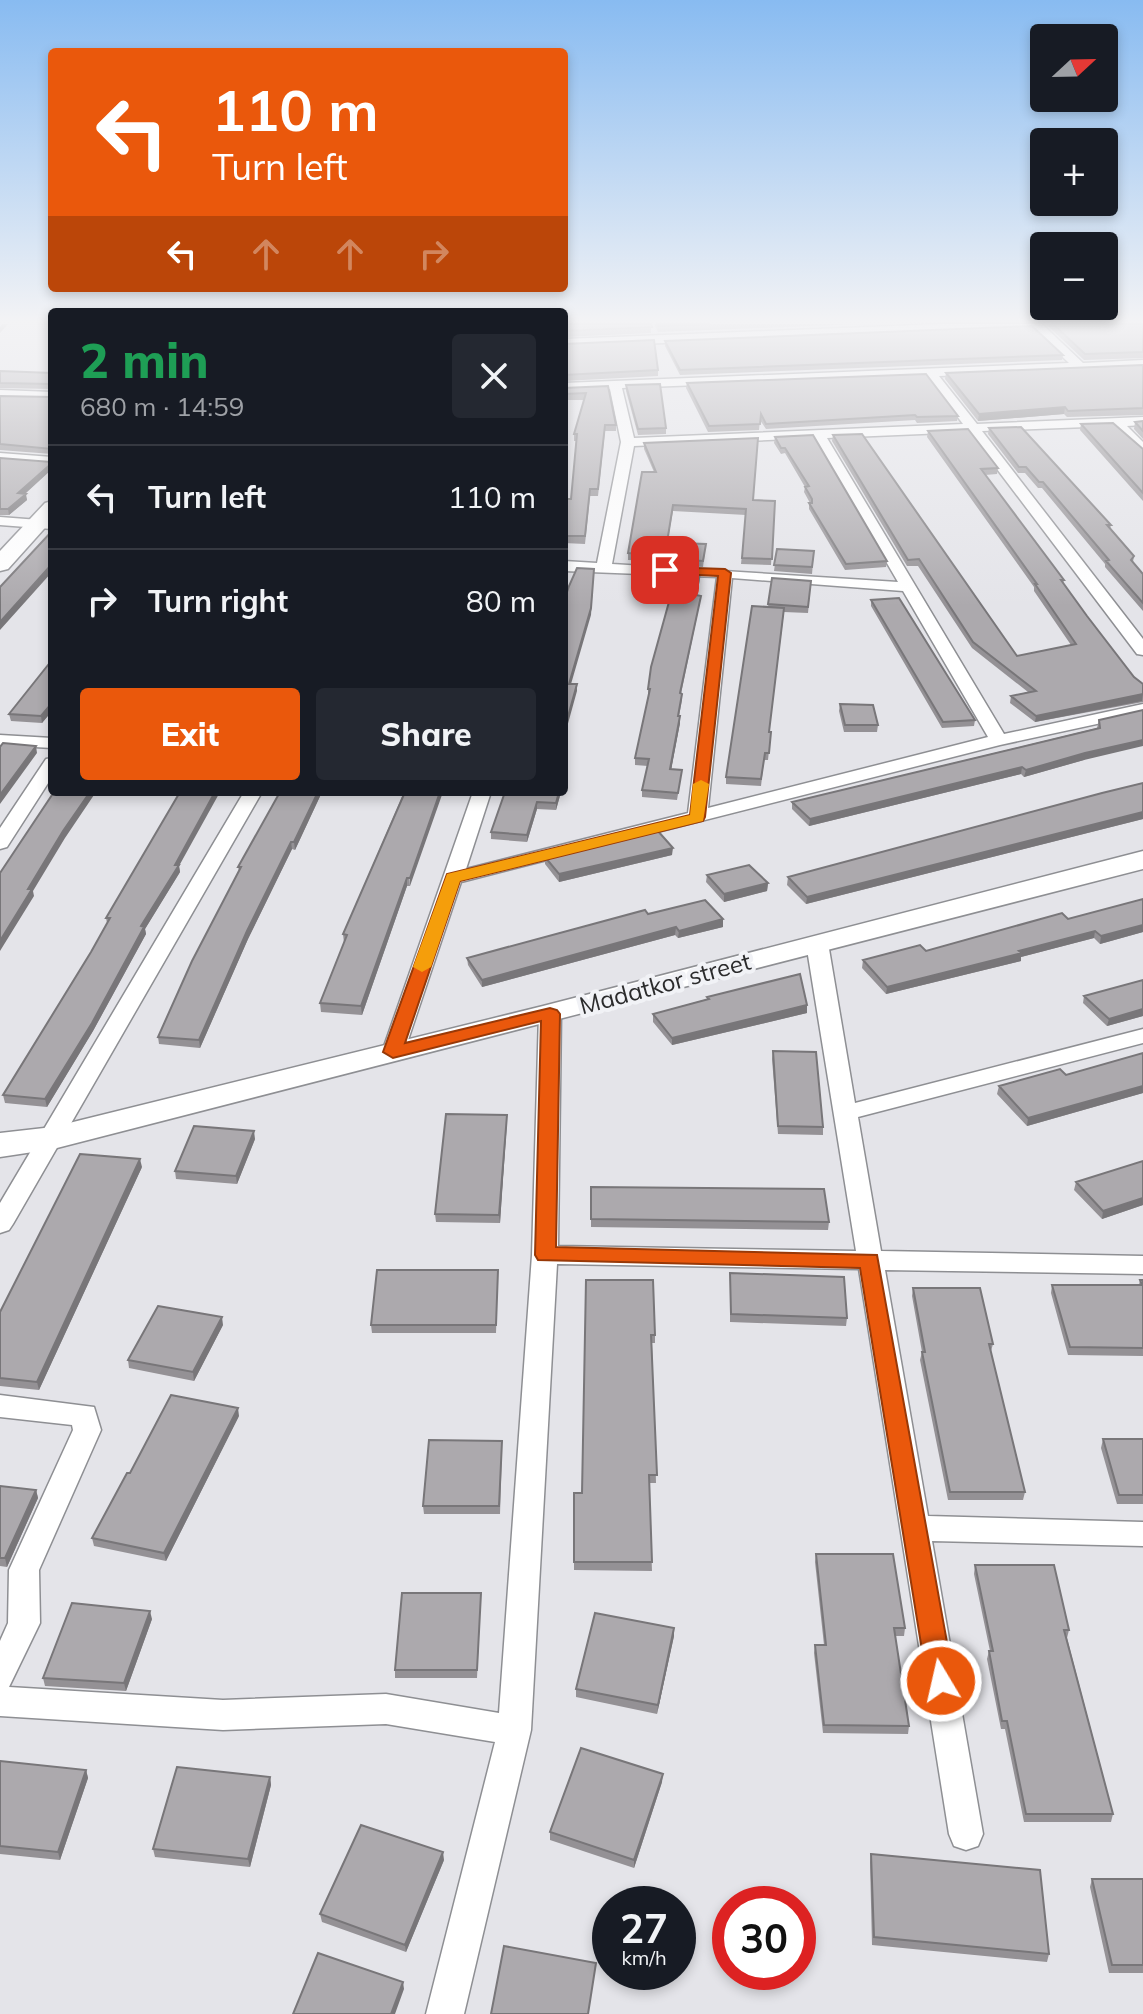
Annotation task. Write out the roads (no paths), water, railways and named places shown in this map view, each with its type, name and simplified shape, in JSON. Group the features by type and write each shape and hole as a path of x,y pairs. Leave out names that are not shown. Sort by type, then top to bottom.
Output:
{"street":[{"path":"604,568 628,442 623,418"},
{"path":"964,418 1143,650"},
{"path":"628,442 1143,421"},
{"path":"1116,422 1143,450"},
{"path":"818,434 999,740"},
{"path":"0,457 48,461"},
{"path":"0,521 44,525"},
{"path":"0,564 44,525"},
{"path":"568,566 725,573 906,587"},
{"path":"697,817 725,573"},
{"path":"452,878 999,740 1143,709"},
{"path":"0,740 48,743"},
{"path":"0,843 48,769"},
{"path":"0,1224 251,796"},
{"path":"393,1052 481,796"},
{"name":"Madatkor street","path":"0,1145 53,1138 550,1014 1143,860"},
{"path":"817,943 966,1834"},
{"path":"445,2014 514,1730 545,1255 550,1014"},
{"path":"846,1113 1143,1036"},
{"path":"545,1255 1143,1265"},
{"path":"0,1406 84,1415 87,1430 24,1570 24,1623 0,1676"},
{"path":"915,1528 1143,1534"},
{"path":"0,1701 223,1715 386,1709 514,1730"}]}
